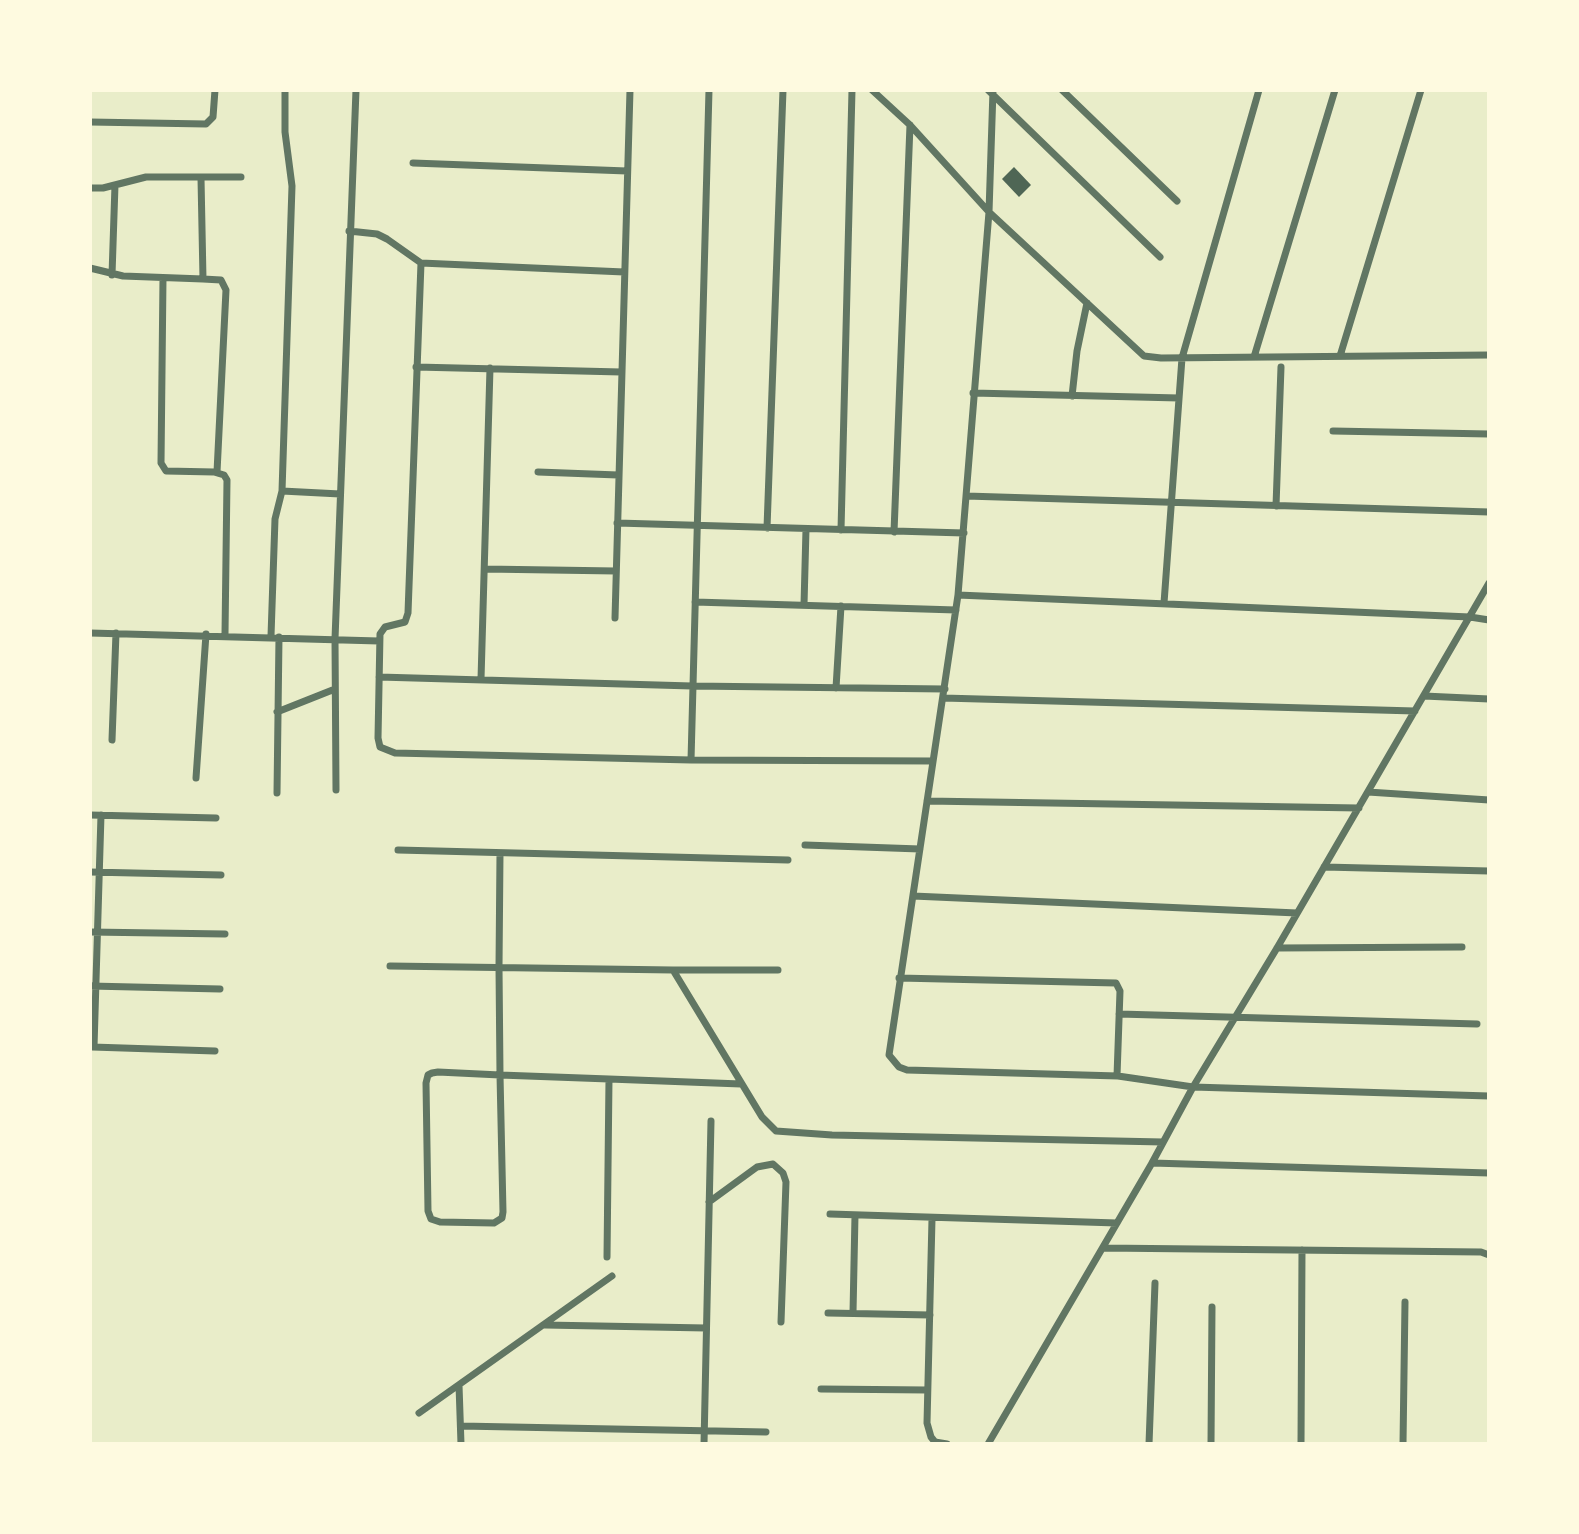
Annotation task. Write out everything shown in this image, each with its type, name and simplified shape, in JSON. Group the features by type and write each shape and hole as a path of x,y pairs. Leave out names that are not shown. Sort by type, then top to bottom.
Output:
{"street":[{"path":"90,122 202,125 213,117 215,90"},
{"path":"277,793 275,519 282,491 292,186 285,132 285,90"},
{"path":"336,790 335,639 356,90"},
{"path":"615,618 630,90"},
{"path":"691,760 709,90"},
{"path":"767,528 783,90"},
{"path":"841,530 852,90"},
{"path":"872,90 910,125 989,212 1144,356 1489,355"},
{"path":"1062,90 1177,201"},
{"path":"1164,603 1182,358 1259,90"},
{"path":"1254,357 1335,90"},
{"path":"1340,356 1421,90"},
{"path":"991,92 989,212 958,595 889,1055 899,1067 907,1070 1117,1076 1193,1087 1489,1096"},
{"path":"991,92 1160,257"},
{"path":"894,532 910,125"},
{"path":"413,163 627,171"},
{"path":"90,188 146,177 241,177"},
{"path":"201,178 203,279"},
{"path":"112,275 115,185"},
{"path":"349,231 377,234 421,263 624,272"},
{"path":"421,263 408,613 405,622 381,630 380,747 387,751 691,760 933,761"},
{"path":"90,268 112,275 221,280 226,290 217,472"},
{"path":"163,278 161,463 166,471 217,472 227,480 225,634"},
{"path":"1072,396 1087,303"},
{"path":"416,367 621,372"},
{"path":"1276,506 1281,367"},
{"path":"481,679 490,368"},
{"path":"973,393 1179,398"},
{"path":"1333,431 1489,434"},
{"path":"538,472 618,475"},
{"path":"282,491 340,494"},
{"path":"966,496 1489,512"},
{"path":"617,523 964,533"},
{"path":"804,605 806,529"},
{"path":"485,569 616,571"},
{"path":"988,1444 1489,583"},
{"path":"958,595 1489,620"},
{"path":"695,602 956,610"},
{"path":"836,688 841,606"},
{"path":"90,633 225,634 379,641"},
{"path":"112,740 116,633"},
{"path":"196,778 206,634"},
{"path":"379,677 945,689"},
{"path":"277,712 335,689"},
{"path":"1424,696 1489,699"},
{"path":"943,698 1415,711"},
{"path":"1368,792 1489,800"},
{"path":"927,801 1359,808"},
{"path":"90,815 216,818"},
{"path":"101,815 94,932 92,1047 215,1051"},
{"path":"805,845 920,849"},
{"path":"398,850 788,860"},
{"path":"500,853 499,967 500,1075 502,1218 494,1223 435,1222 428,1211 428,1075 438,1072 500,1075 741,1084"},
{"path":"1324,867 1489,871"},
{"path":"90,872 221,875"},
{"path":"913,896 1297,913"},
{"path":"94,932 225,934"},
{"path":"1277,948 1462,947"},
{"path":"390,966 778,970"},
{"path":"673,970 769,1126 787,1133 1163,1142"},
{"path":"899,978 1116,983 1120,991 1117,1076"},
{"path":"93,986 220,989"},
{"path":"1119,1014 1477,1024"},
{"path":"607,1257 609,1079"},
{"path":"704,1444 711,1121"},
{"path":"1152,1163 1489,1173"},
{"path":"709,1202 757,1167 773,1164 783,1173 786,1182 781,1322"},
{"path":"830,1214 1117,1223"},
{"path":"853,1313 855,1215"},
{"path":"932,1219 927,1390 931,1437 935,1442 947,1444"},
{"path":"1103,1248 1481,1252 1489,1255"},
{"path":"1301,1444 1302,1250"},
{"path":"419,1413 612,1276"},
{"path":"1149,1444 1155,1283"},
{"path":"1403,1444 1405,1302"},
{"path":"1211,1444 1212,1307"},
{"path":"828,1313 930,1315"},
{"path":"542,1325 706,1328"},
{"path":"459,1385 461,1444"},
{"path":"821,1389 927,1390"},
{"path":"461,1426 766,1432"}],"building":[{"path":"1014,167 1031,185 1019,197 1002,179"}]}
